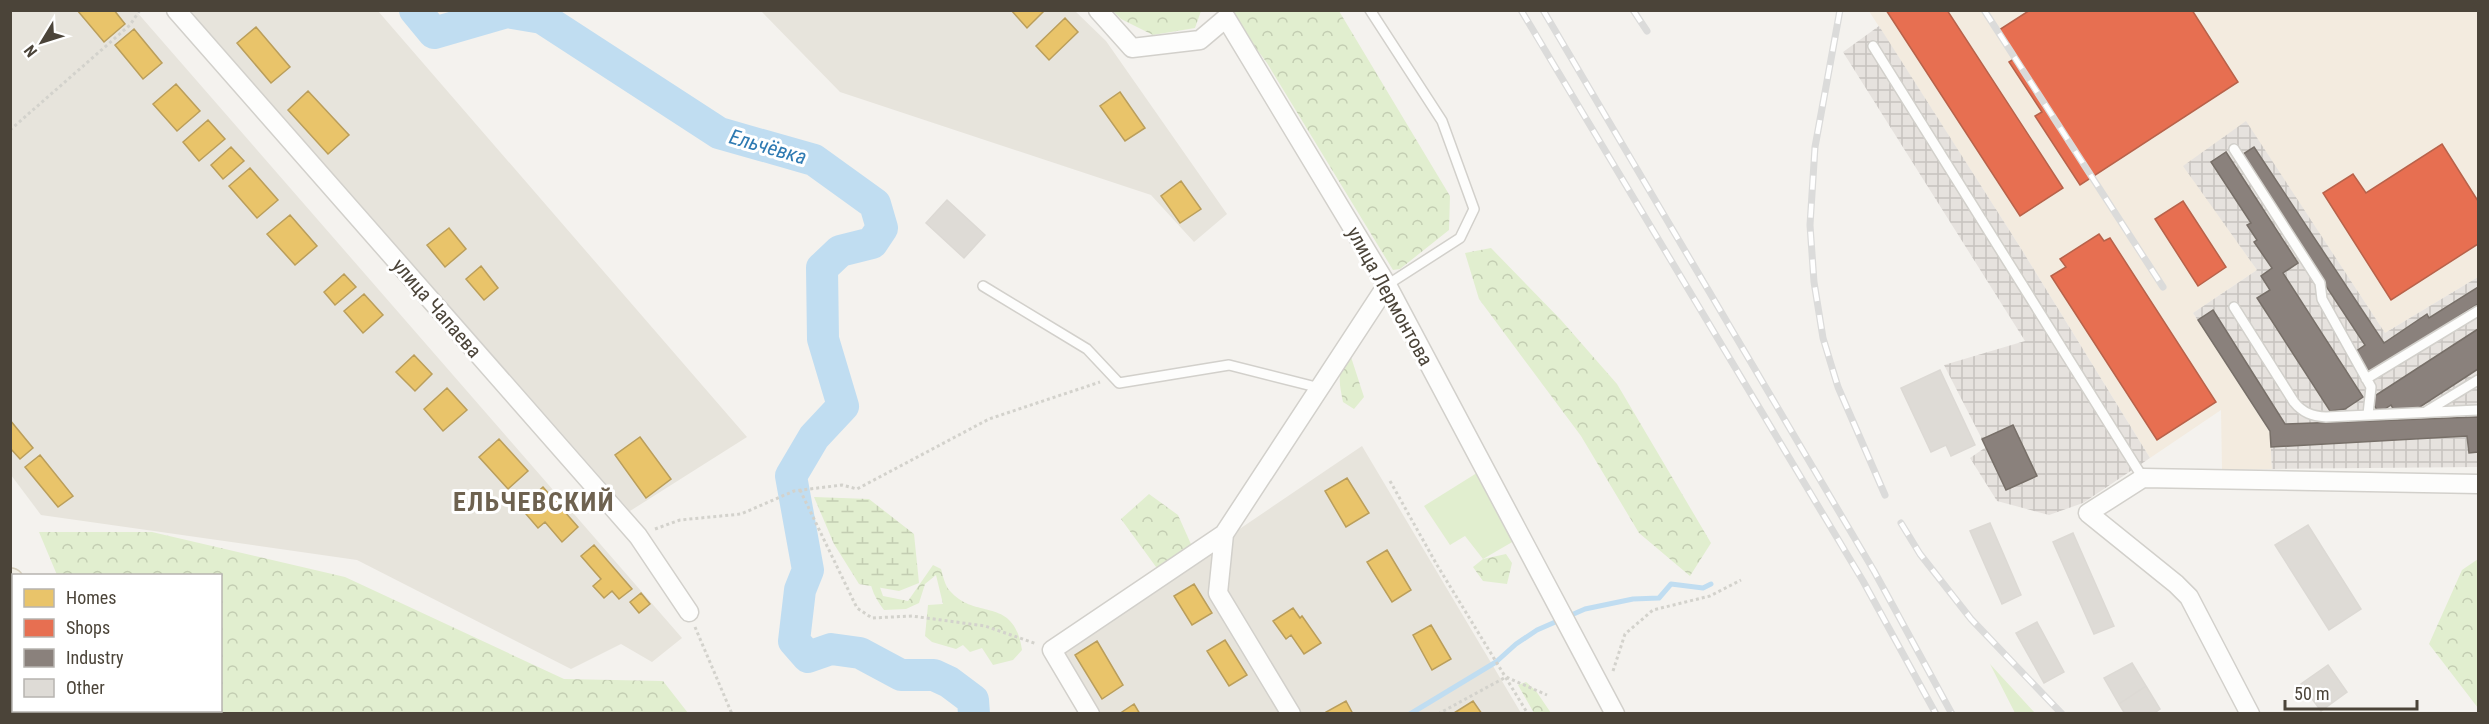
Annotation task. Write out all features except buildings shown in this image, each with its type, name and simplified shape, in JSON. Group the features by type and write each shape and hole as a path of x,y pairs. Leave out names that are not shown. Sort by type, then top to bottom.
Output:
{"street":[{"name":"улица Чапаева","path":"176,10 638,536 689,612"},
{"name":"улица Лермонтова","path":"1098,10 1132,48 1200,40 1223,14 1386,285 1615,714"},
{"path":"1090,714 1053,650 1224,534 1386,285"},
{"path":"2250,714 2189,597 2168,577 2088,513 2143,478 2478,484"},
{"path":"1224,534 1218,593 1291,714"}],"lane":[{"path":"1370,10 1442,122 1474,209 1460,238 1386,285"},
{"path":"1873,46 2143,478"},
{"path":"2234,148 2320,283 2322,299 2371,387 2368,414"},
{"path":"983,286 1087,350 1119,384 1228,365 1320,388"},
{"path":"2234,307 2300,410 2316,417 2478,410"},
{"path":"2366,379 2478,311"},
{"path":"2425,412 2478,380"}],"path":[{"path":"10,130 130,26 140,10"},
{"path":"638,536 680,520 741,514 800,490 842,485 857,489 989,419 1113,378"},
{"path":"1390,481 1437,565 1528,714"},
{"path":"800,490 857,608 872,618 912,615 985,626 1053,650"},
{"path":"1605,694 1625,634 1653,610 1710,596 1741,580"},
{"path":"689,612 732,714"},
{"path":"1506,677 1547,695"},
{"path":"1438,714 1506,677"}],"shaded area":[{"path":"11,11 136,11 682,638 652,662 621,644 571,669 357,560 41,515 11,475"},
{"path":"190,11 378,11 747,437 630,511"},
{"path":"761,11 1075,11 1106,41 1227,214 1194,242 1151,195 840,92"},
{"path":"1869,11 2478,11 2478,277 2385,333 2246,122 2184,166 2257,270 2193,313 2270,433 2272,469 2222,470 2221,410 2150,458 2020,247"},
{"path":"1879,26 2020,247 2150,458 2083,503 2049,515 1997,501 1970,458 1986,447 1944,365 2025,341 1843,52"},
{"path":"2246,121 2385,333 2478,277 2478,467 2272,469 2270,431 2193,313 2257,270 2183,166"},
{"path":"1362,446 1521,713 1099,713 1061,650"}],"green space":[{"path":"1113,11 1201,11 1195,28 1153,35 1121,19"},
{"path":"1228,11 1339,11 1450,196 1449,230 1400,269 1393,270 1267,63"},
{"path":"1491,248 1561,320 1617,384 1711,543 1690,576 1639,533 1581,436 1479,299 1465,253"},
{"path":"1351,357 1364,397 1354,409 1343,402 1340,383 1343,367"},
{"path":"1480,471 1514,541 1483,559 1465,536 1450,545 1424,506"},
{"path":"1149,494 1178,515 1194,551 1159,571 1121,519"},
{"path":"814,497 869,499 914,534 919,583 899,591 859,584 834,544"},
{"path":"39,532 152,532 345,577 564,679 663,681 688,713 114,713 222,712 222,574 57,574"},
{"path":"1506,554 1512,563 1507,584 1483,581 1473,567 1483,559"},
{"path":"869,556 883,596 908,601 933,565 941,569 948,589 960,600 1003,615 1011,622 1018,633 1022,650 1013,660 993,665 982,648 970,652 963,645 956,649 932,642 925,636 928,605 943,604 936,575 925,584 919,603 906,609 884,610 871,584"},
{"path":"2478,559 2478,708 2429,644 2462,570"},
{"path":"1990,664 2035,713 2015,713"},
{"path":"1526,682 1536,691 1551,713 1534,713 1518,685"}],"waterway":[{"name":"Ельчёвка","path":"415,10 434,33 507,12 542,18 719,133 814,160 875,204 882,228 872,243 840,251 822,268 823,339 843,406 814,437 791,476 808,570 800,590 794,641 808,657 831,649 860,653 901,675 934,675 949,682 973,700 974,714"},
{"path":"1410,714 1496,662 1516,644 1537,630 1585,609 1633,599 1659,598 1671,584 1703,588 1711,584"}],"railway":[{"path":"1521,10 1863,581 1936,714"},
{"path":"1543,10 1874,571 1952,714"},
{"path":"1633,10 1647,31"},
{"path":"1840,10 1815,147 1810,225 1814,282 1823,338 1838,387 1885,495"},
{"path":"1984,10 2163,287"},
{"path":"1901,523 1920,554 1971,619 2062,714"}],"district":[{"name":"ЕЛЬЧЕВСКИЙ","path":"534,502"}]}
